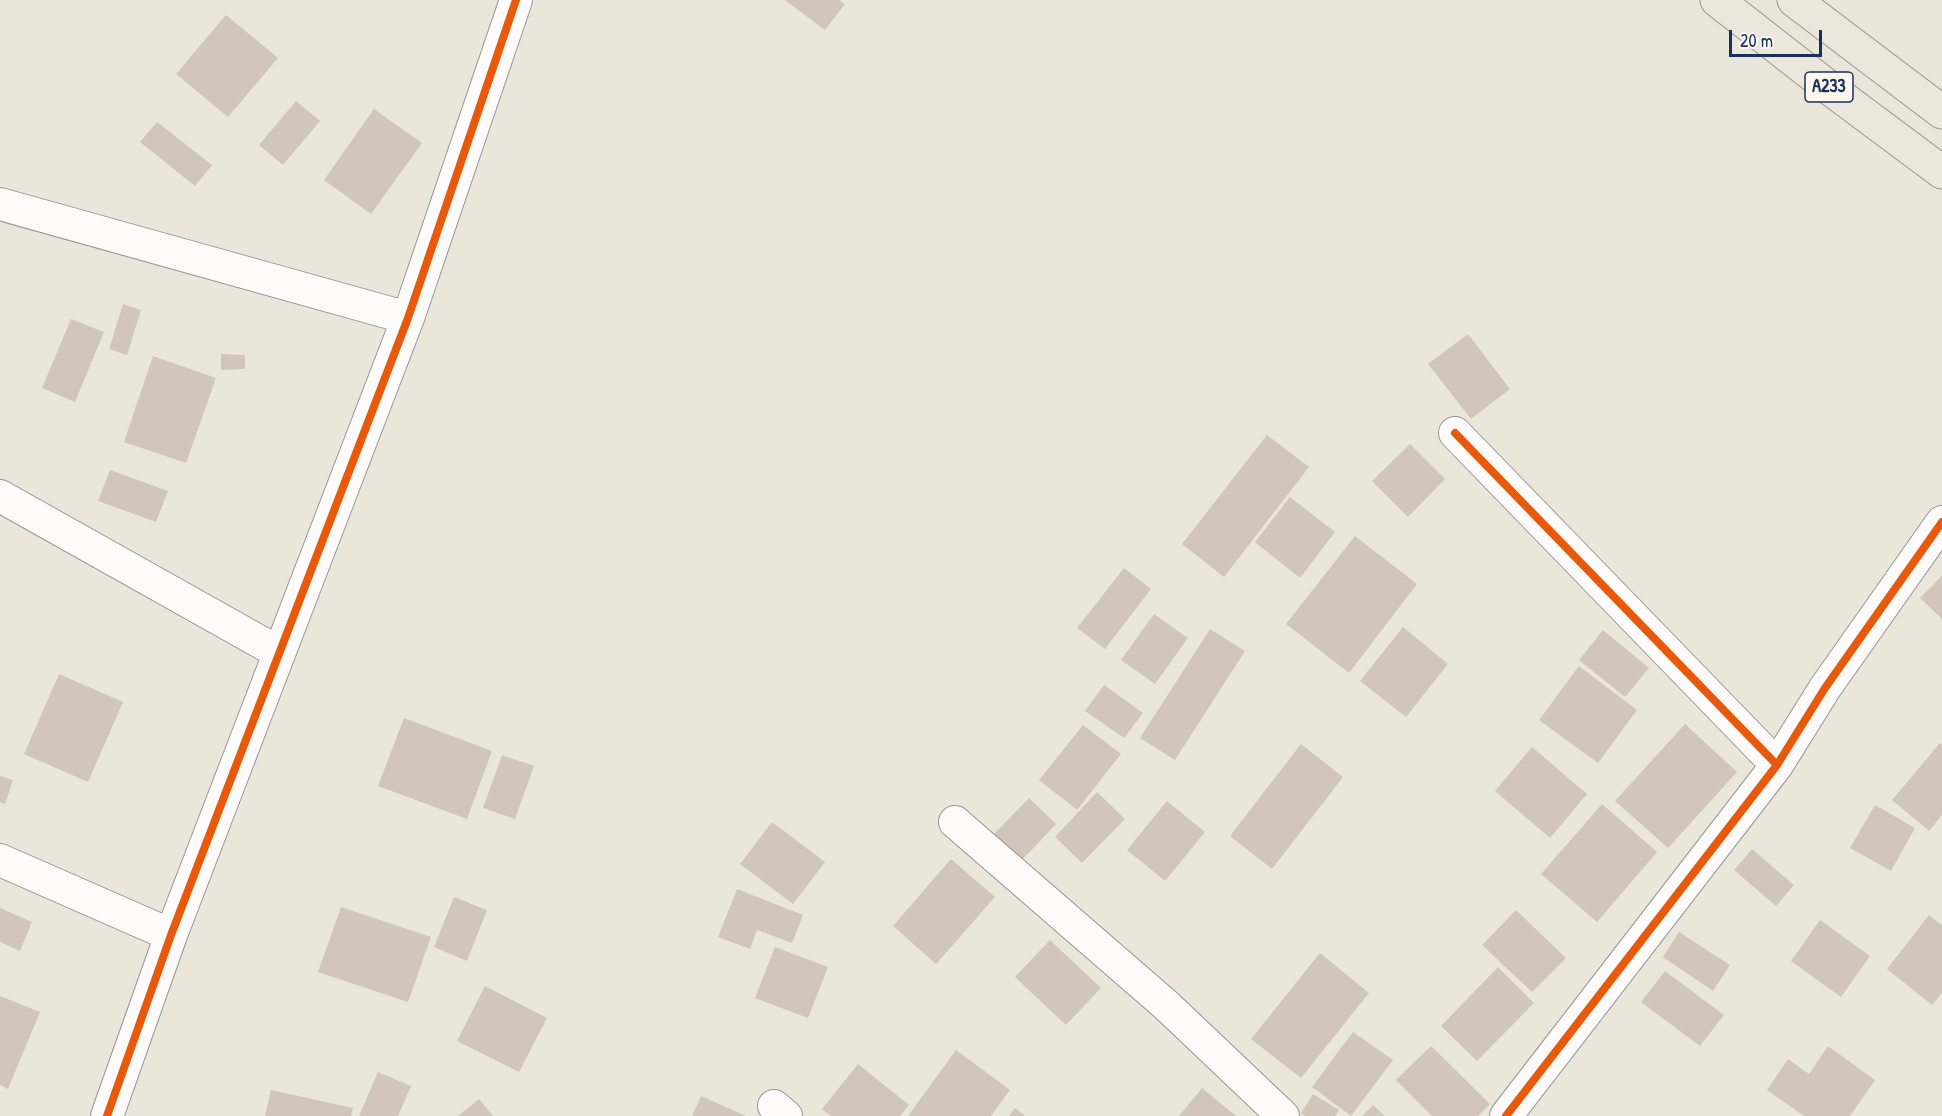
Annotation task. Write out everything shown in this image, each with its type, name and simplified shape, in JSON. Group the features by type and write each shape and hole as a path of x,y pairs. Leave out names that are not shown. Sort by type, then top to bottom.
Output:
{"highway":[{"name":"A233","path":"1717,0 1942,172"},
{"name":"A233","path":"1794,0 1942,112"}],"street":[{"path":"107,1116 171,935 408,318 516,0"},
{"path":"0,204 408,318"},
{"path":"1455,433 1777,765"},
{"path":"0,496 278,652"},
{"path":"1506,1116 1777,765 1825,688 1942,522"},
{"path":"955,822 1166,1005 1283,1116"},
{"path":"0,860 171,935"}],"building":[{"path":"785,0 839,0 845,4 825,30"},
{"path":"226,15 278,58 228,117 176,74"},
{"path":"296,101 320,121 283,165 259,145"},
{"path":"374,109 422,143 371,214 324,180"},
{"path":"157,122 212,165 195,186 140,142"},
{"path":"123,304 141,310 127,355 109,349"},
{"path":"71,319 104,332 75,402 42,388"},
{"path":"1468,334 1510,389 1471,419 1428,364"},
{"path":"221,354 245,355 245,369 221,370"},
{"path":"153,356 216,378 186,463 124,442"},
{"path":"1267,435 1309,467 1224,577 1182,544"},
{"path":"1410,444 1445,479 1408,517 1372,481"},
{"path":"110,470 168,491 156,522 98,501"},
{"path":"1290,497 1335,532 1300,578 1255,542"},
{"path":"1355,536 1417,584 1349,673 1286,624"},
{"path":"1124,568 1151,589 1105,649 1077,628"},
{"path":"1942,576 1942,619 1920,598"},
{"path":"1154,614 1188,638 1155,684 1121,660"},
{"path":"1403,627 1448,664 1406,717 1360,681"},
{"path":"1210,629 1245,651 1175,760 1140,738"},
{"path":"1603,630 1649,668 1625,697 1579,660"},
{"path":"1579,666 1637,710 1598,763 1539,720"},
{"path":"59,674 123,702 88,782 24,754"},
{"path":"1104,685 1143,713 1124,738 1085,711"},
{"path":"404,718 492,751 467,819 378,786"},
{"path":"1685,724 1737,772 1668,848 1615,801"},
{"path":"1083,725 1121,754 1077,810 1039,780"},
{"path":"1940,743 1942,745 1942,815 1929,831 1892,800"},
{"path":"1301,744 1343,777 1272,869 1230,836"},
{"path":"1532,747 1587,794 1550,838 1495,791"},
{"path":"502,755 534,766 515,819 483,808"},
{"path":"0,776 13,780 5,804 0,802"},
{"path":"1097,792 1125,819 1082,863 1055,837"},
{"path":"1029,798 1056,824 1021,861 994,834"},
{"path":"1167,801 1205,832 1165,881 1127,850"},
{"path":"1602,804 1657,852 1597,922 1541,874"},
{"path":"1875,805 1915,828 1891,871 1850,848"},
{"path":"772,822 825,862 793,904 740,864"},
{"path":"1752,849 1794,885 1776,906 1734,870"},
{"path":"951,859 995,897 936,964 893,926"},
{"path":"737,889 803,915 792,943 757,930 750,949 718,937"},
{"path":"454,897 487,910 467,961 434,947"},
{"path":"341,907 431,937 408,1002 318,972"},
{"path":"0,908 32,922 20,951 0,942"},
{"path":"1516,910 1566,958 1532,992 1482,945"},
{"path":"1929,915 1942,925 1942,993 1932,1005 1887,969"},
{"path":"1820,920 1870,956 1841,997 1791,961"},
{"path":"1679,932 1730,965 1713,991 1663,957"},
{"path":"1050,940 1101,988 1066,1025 1015,977"},
{"path":"775,947 828,967 808,1018 755,998"},
{"path":"1320,953 1369,993 1301,1078 1251,1039"},
{"path":"1498,967 1534,1003 1477,1061 1441,1026"},
{"path":"1665,971 1724,1015 1700,1046 1641,1002"},
{"path":"485,986 547,1018 519,1072 457,1041"},
{"path":"0,996 40,1012 8,1089 0,1085"},
{"path":"1353,1032 1393,1060 1351,1116 1312,1087"},
{"path":"1431,1046 1490,1104 1478,1116 1432,1116 1396,1080"},
{"path":"1828,1046 1875,1080 1850,1116 1804,1116 1767,1090 1788,1059 1809,1074"},
{"path":"956,1050 1010,1090 991,1116 908,1116"},
{"path":"858,1064 909,1105 900,1116 831,1116 822,1109"},
{"path":"378,1072 411,1086 398,1116 359,1116"},
{"path":"1202,1088 1236,1116 1179,1116"},
{"path":"271,1090 353,1108 351,1116 265,1116"},
{"path":"1313,1094 1339,1110 1335,1116 1305,1116 1301,1113"},
{"path":"701,1096 746,1116 692,1116"},
{"path":"479,1099 493,1116 458,1116"},
{"path":"1373,1105 1385,1116 1362,1116"},
{"path":"1015,1108 1025,1116 1009,1116"}],"cycle path":[{"path":"107,1116 171,935 408,318 516,0"},
{"path":"1455,433 1777,765"},
{"path":"1506,1116 1777,765 1825,688 1942,522"}]}
